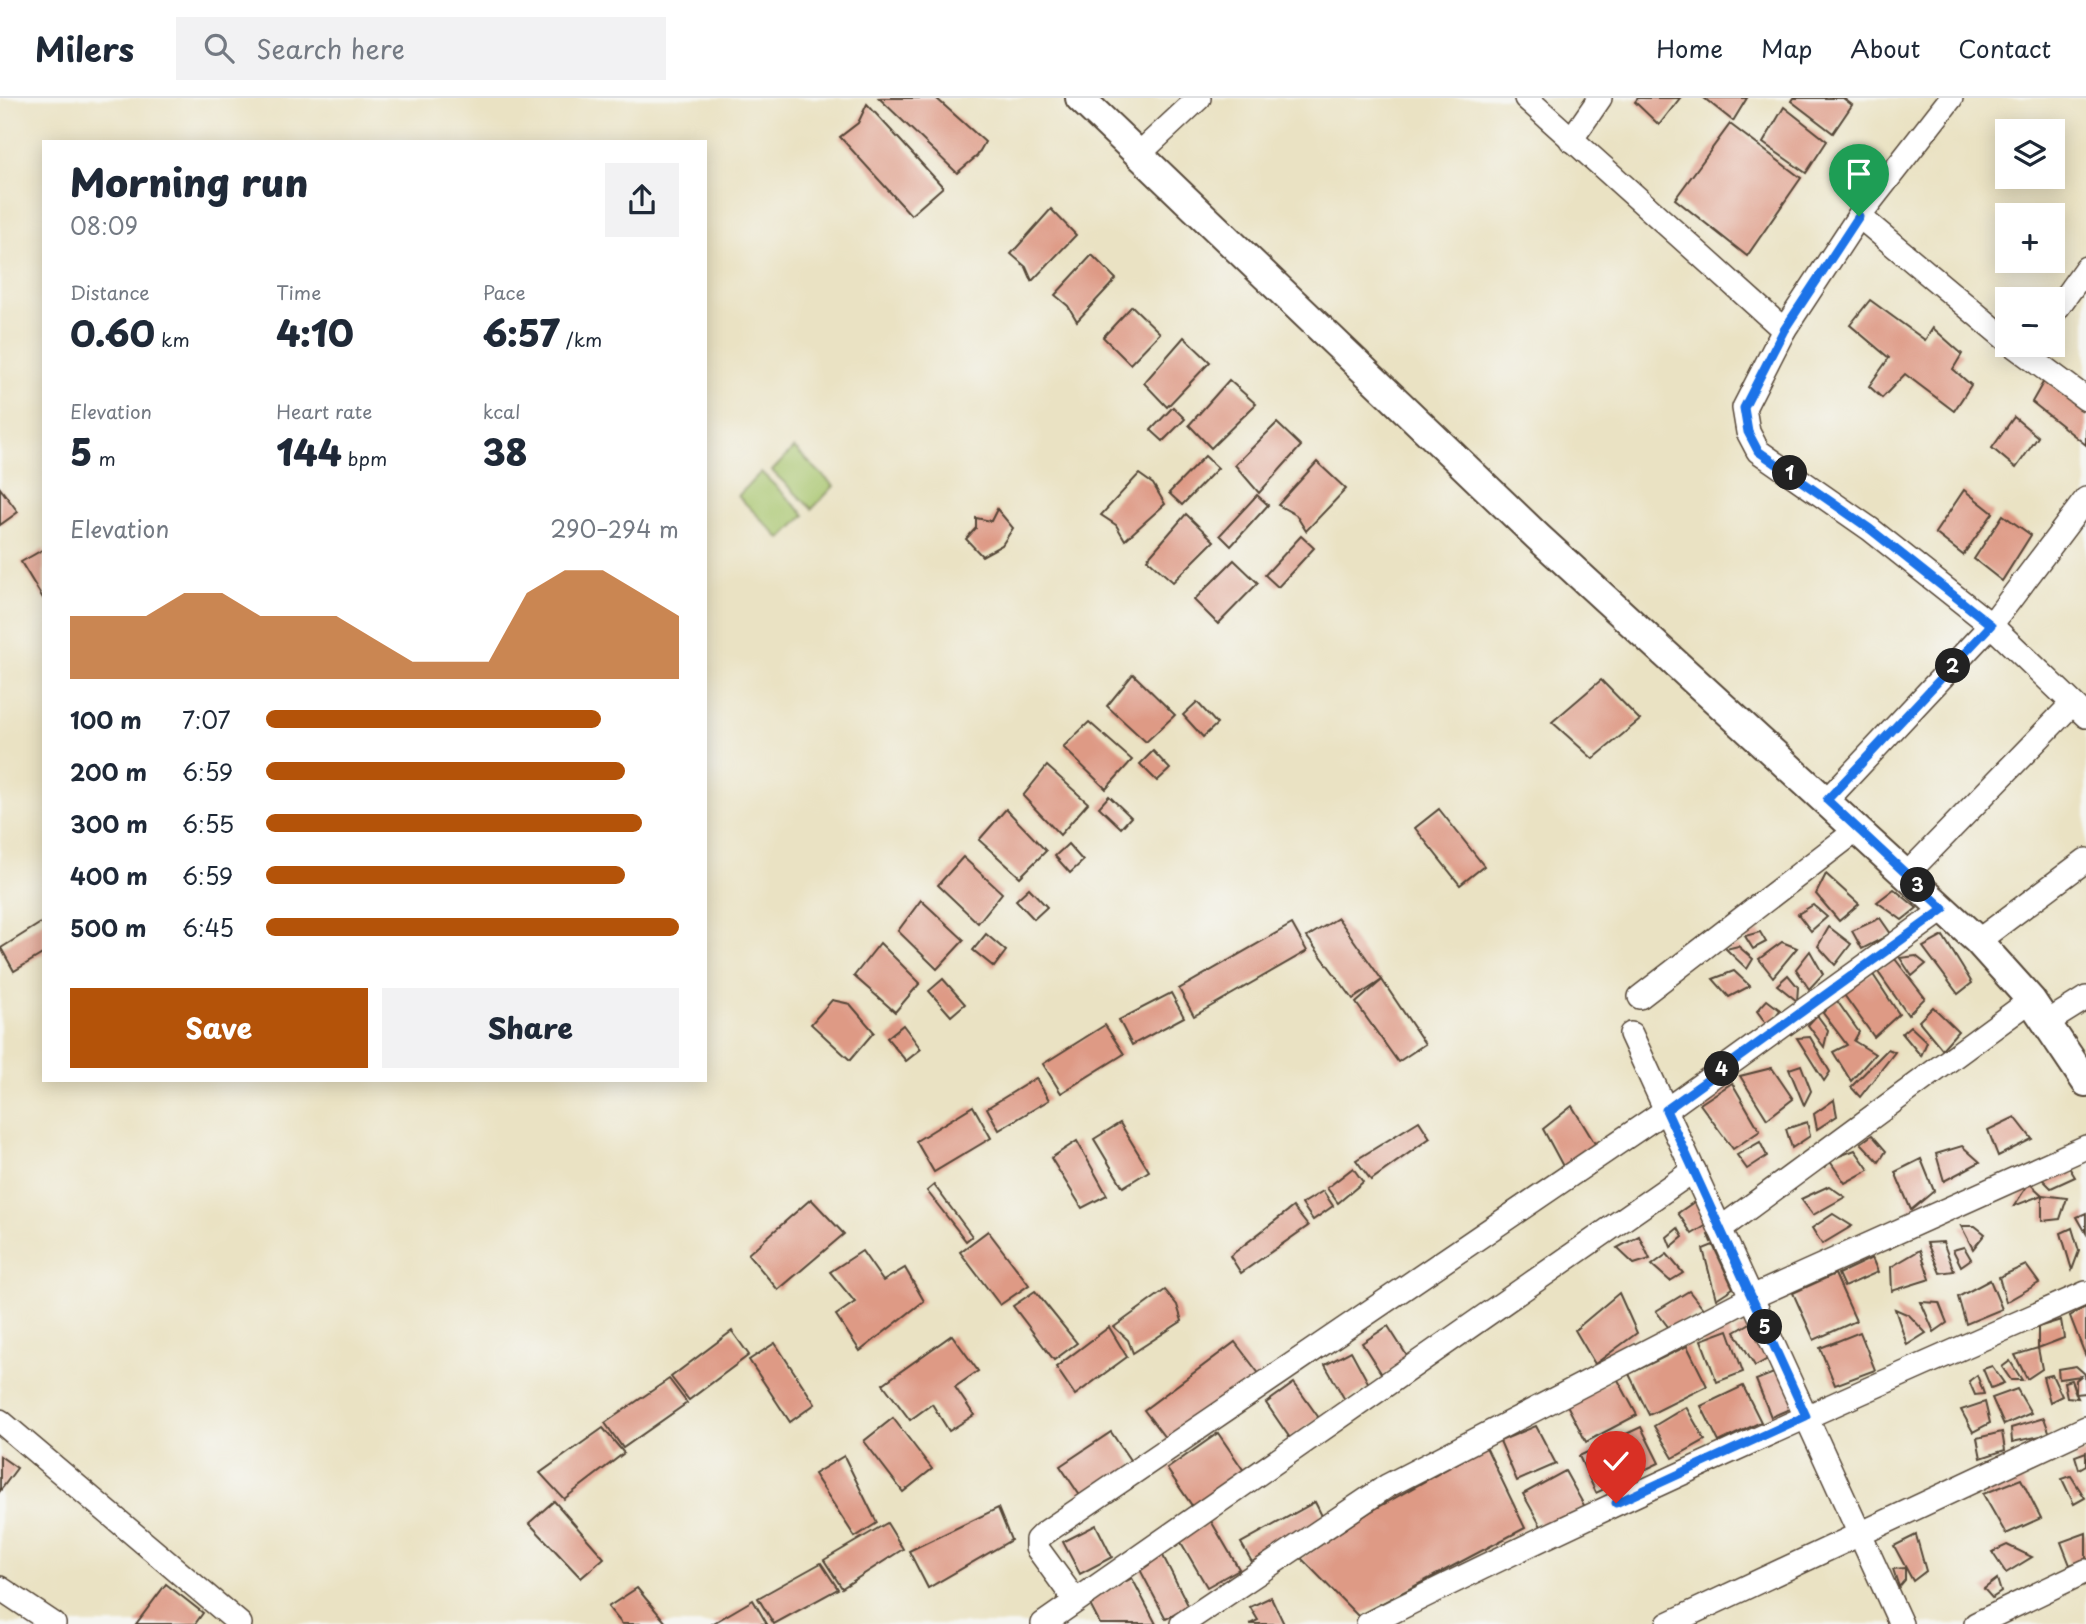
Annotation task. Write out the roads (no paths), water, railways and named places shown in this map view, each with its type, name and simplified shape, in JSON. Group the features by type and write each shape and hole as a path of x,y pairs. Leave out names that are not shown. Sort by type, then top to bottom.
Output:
{"street":[{"path":"1080,98 1538,537 1978,941 2038,1011 2086,1082"},
{"path":"1140,153 1199,98"},
{"path":"1527,98 1784,330"},
{"path":"1571,140 1600,98"},
{"path":"1907,874 2079,710 1991,625 1870,529 1758,451 1748,432 1744,408 1784,330 1859,216 1951,98"},
{"path":"1859,216 1995,326"},
{"path":"2065,297 2086,268"},
{"path":"2033,357 2086,399"},
{"path":"1827,800 1991,625 2086,499"},
{"path":"1640,997 1858,829"},
{"path":"1978,941 2086,860"},
{"path":"1694,1170 1063,1615 1037,1548 1037,1540 1043,1534 1666,1110 1944,909"},
{"path":"1720,1229 2038,1011 2086,998"},
{"path":"1631,1034 1901,1624"},
{"path":"1182,1624 1387,1486 1752,1297 2086,1147"},
{"path":"1368,1624 1521,1547 1806,1416 2086,1293"},
{"path":"0,1421 240,1624"},
{"path":"1668,1624 2086,1428"},
{"path":"1976,1624 2086,1572"},
{"path":"0,1588 54,1624"}]}
